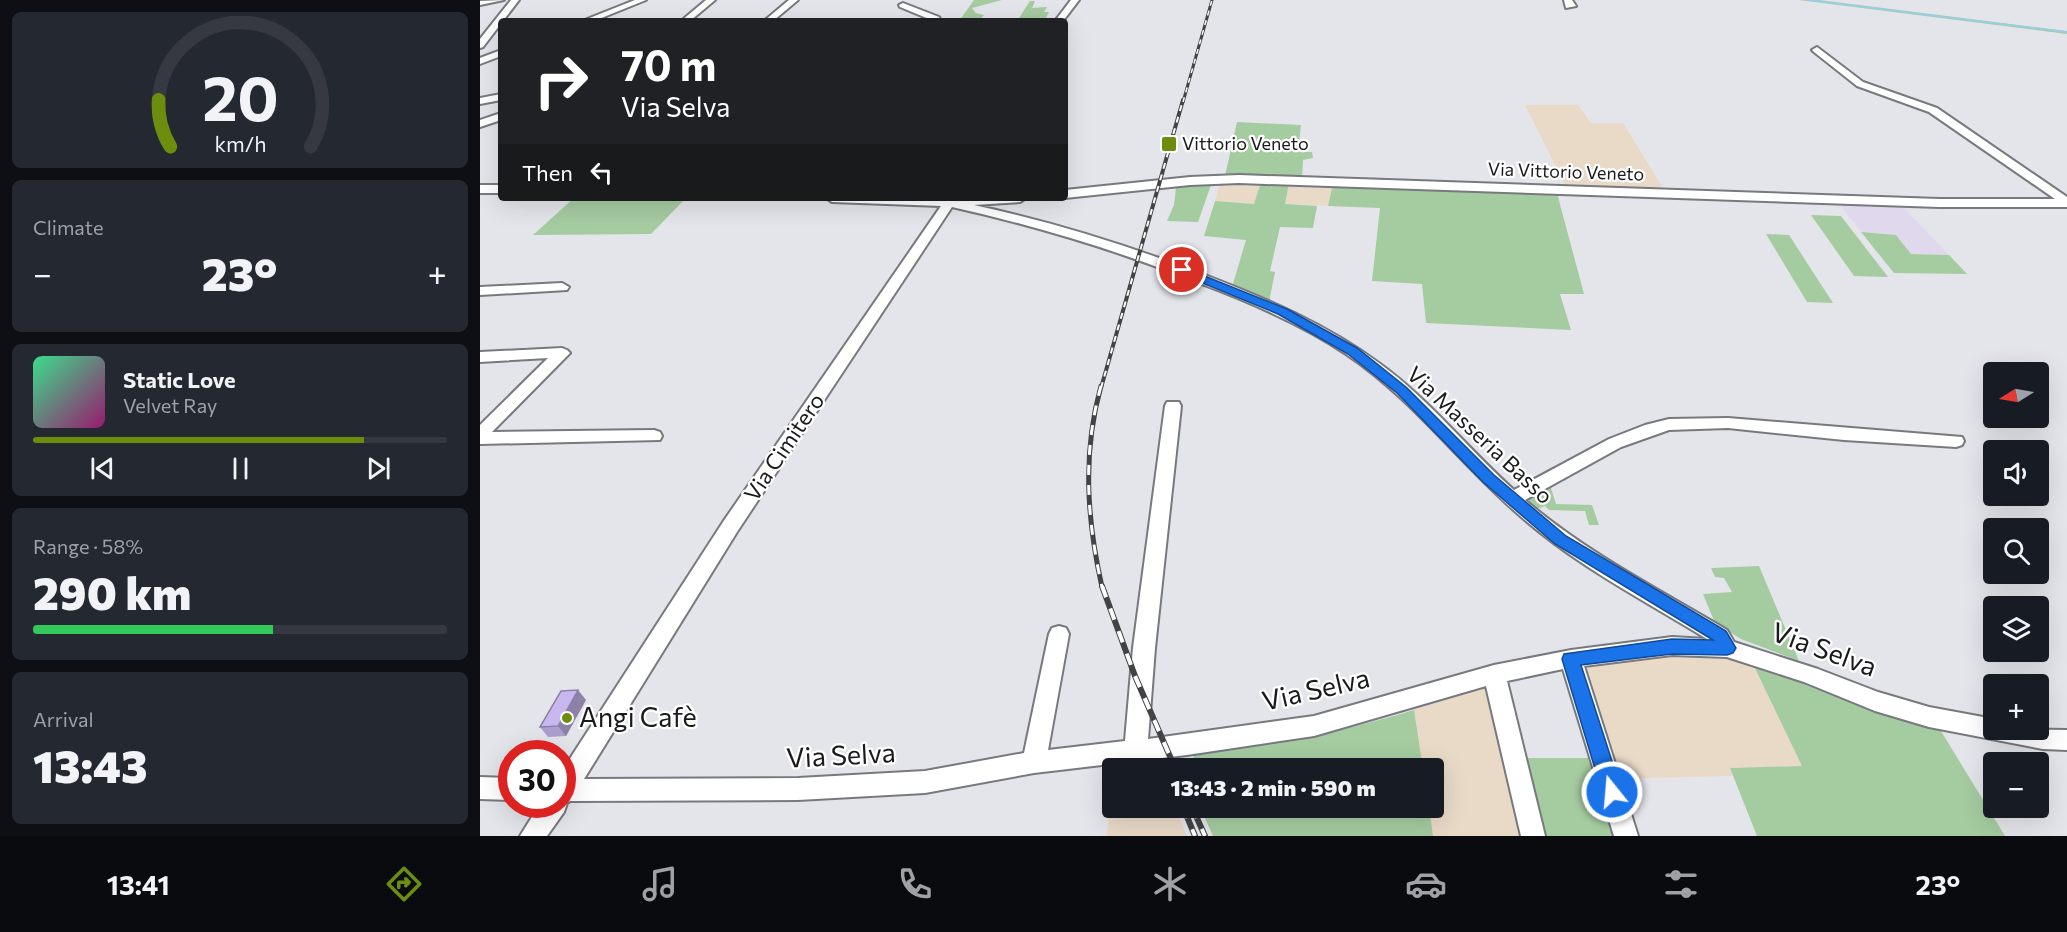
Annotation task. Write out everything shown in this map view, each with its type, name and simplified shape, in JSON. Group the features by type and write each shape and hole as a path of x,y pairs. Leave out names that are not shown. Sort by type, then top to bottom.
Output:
{"street":[{"path":"480,3 500,0"},
{"path":"501,18 515,0"},
{"path":"595,7 615,0"},
{"path":"594,18 642,0"},
{"path":"689,18 711,0"},
{"path":"772,18 794,0"},
{"path":"1061,18 1075,0"},
{"path":"903,4 930,18"},
{"path":"480,45 498,22"},
{"path":"1817,50 1860,84 1933,111 2067,202"},
{"path":"480,61 498,54"},
{"path":"480,101 498,98"},
{"path":"480,124 498,117"},
{"name":"Via Vittorio Veneto","path":"1068,194 1190,181 1239,179 1939,203 2067,202"},
{"path":"480,189 498,189"},
{"name":"Via Masseria Basso","path":"953,201 1128,251 1282,312 1352,351 1378,369 1513,499 1561,540 1720,636 1727,648"},
{"name":"Via Cimitero","path":"576,770 730,527 953,201"},
{"path":"480,291 562,287"},
{"path":"480,436 562,353 483,360"},
{"path":"1136,750 1144,648 1173,406"},
{"path":"1513,499 1602,451 1651,429 1677,424 1704,422 1840,435 1956,441"},
{"path":"480,436 654,436"},
{"path":"1034,762 1059,634"},
{"name":"Via Selva","path":"576,794 798,789 925,782 1034,762 1187,745 1314,726 1494,674 1571,659 1672,646 1727,648 1810,675 1875,701 1929,717 2043,739 2067,740"},
{"path":"1571,659 1626,836"},
{"path":"1494,674 1533,836"},
{"path":"480,788 498,789"},
{"name":"Via Cimitero","path":"532,836 544,818"}],"shaded area":[{"path":"1525,105 1578,105 1591,123 1623,123 1663,188 1566,187"},
{"path":"1226,181 1261,182 1254,204 1215,201 1220,185"},
{"path":"1289,183 1333,184 1328,206 1285,204"},
{"path":"1838,202 1900,204 1949,255 1910,254 1896,235 1861,232"},
{"path":"1672,650 1750,658 1803,766 1730,768 1733,776 1604,779 1568,663"},
{"path":"1501,677 1539,836 1433,836 1431,818 1444,818 1444,758 1421,758 1413,703"},
{"path":"1109,818 1180,818 1187,836 1107,836"}],"green space":[{"path":"974,0 1002,0 972,8 976,13 984,15 982,18 961,18"},
{"path":"1799,0 1819,0 2067,31 2067,34"},
{"path":"1030,1 1035,1 1032,8 1047,7 1044,12 1049,12 1046,18 1019,18"},
{"path":"1237,122 1301,125 1298,152 1312,152 1313,158 1303,160 1302,178 1225,176"},
{"path":"1261,182 1289,183 1285,204 1317,206 1313,228 1280,227 1270,271 1275,272 1269,302 1232,287 1246,240 1204,236 1215,201 1254,204"},
{"path":"1333,184 1557,193 1584,294 1560,294 1571,330 1426,323 1422,284 1372,281 1380,208 1328,206"},
{"path":"1211,185 1198,222 1167,221 1174,205 1176,187"},
{"path":"571,201 683,201 651,234 533,235"},
{"path":"1811,215 1841,216 1888,277 1854,276"},
{"path":"1861,232 1896,235 1911,254 1949,255 1967,274 1894,273"},
{"path":"1766,234 1789,235 1833,303 1807,302"},
{"path":"1550,485 1556,504 1592,505 1599,525 1589,525 1585,511 1549,510 1545,506 1537,511 1523,501"},
{"path":"1759,566 1799,661 1741,639 1715,623 1703,594 1732,592 1724,578 1715,577 1711,568"},
{"path":"1753,664 1897,718 1941,731 1983,800 1983,818 1994,818 2005,836 1757,836 1730,768 1802,766"},
{"path":"1414,710 1421,758 1194,758 1194,752 1251,746 1359,725"},
{"path":"1520,758 1597,758 1622,836 1539,836"},
{"path":"1205,818 1431,818 1433,836 1213,836"}],"building":[{"path":"578,690 558,726 540,727 561,691"}],"waterway":[{"path":"1809,0 2067,32"}],"railway":[{"path":"1183,102 1212,0"},
{"path":"1101,388 1183,100"},
{"path":"1101,386 1091,437 1089,487 1093,537 1102,587"},
{"path":"1102,586 1135,676 1171,758"},
{"path":"1188,818 1195,836"},
{"path":"1197,818 1205,836"}],"place":[{"name":"Vittorio Veneto","path":"1169,144"},
{"name":"Angi Cafè","path":"567,718"}],"route":[{"path":"1182,270 1282,312 1352,351 1378,369 1489,478 1561,540 1720,636 1727,648 1672,646 1571,659 1612,792"}]}
